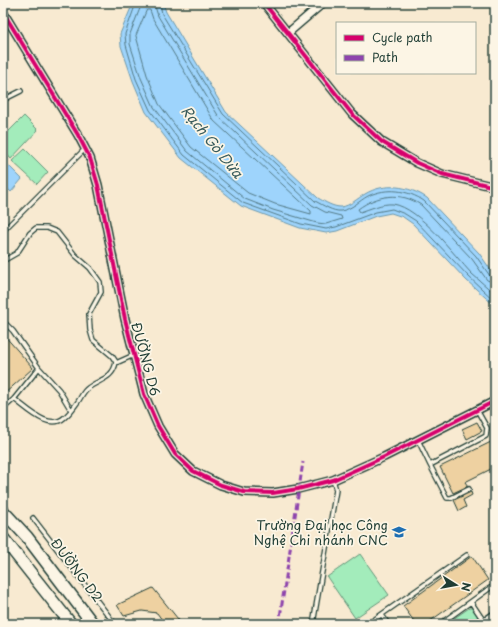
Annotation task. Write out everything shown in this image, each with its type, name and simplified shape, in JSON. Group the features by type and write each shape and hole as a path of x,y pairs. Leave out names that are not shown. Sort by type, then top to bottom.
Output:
{"main road":[{"name":"ĐƯỜNG D2","path":"3,510 27,537 93,624"},
{"name":"ĐƯỜNG D2","path":"27,537 36,539 100,624"},
{"path":"3,538 69,622"},
{"path":"3,547 58,616 69,622"},
{"path":"485,624 495,617"}],"street":[{"path":"264,3 352,114 388,147 417,163 442,174 495,187"},
{"path":"288,33 323,3"},
{"name":"ĐƯỜNG D6","path":"3,12 90,158 98,185 134,355 144,394 158,426 175,454 193,471 221,485 244,492 273,493 298,489 333,480 384,457 495,401"}],"lane":[{"path":"3,100 21,91"},
{"path":"3,231 85,149"},
{"path":"3,261 16,253 30,233 36,228 54,229 61,235 75,255 90,268 100,282 101,292 88,314 90,330 93,340 112,356 116,363"},
{"path":"3,321 59,390 71,410"},
{"path":"14,399 41,419 49,422 64,419 88,388 108,377 113,371 116,363 134,355"},
{"path":"3,409 14,399 40,368"},
{"path":"430,465 486,436 486,428 478,410"},
{"path":"418,440 447,498 469,489"},
{"path":"313,624 336,490 333,480"},
{"path":"33,518 115,624"},
{"path":"368,624 373,623 382,615 467,555"},
{"path":"440,624 446,622 490,588"},
{"path":"471,602 485,624"},
{"path":"382,615 388,624"}],"shaded area":[{"path":"3,3 495,3 495,624 3,624"}],"green space":[{"path":"24,116 38,130 11,159 3,150 3,137"},
{"path":"25,149 48,172 37,184 12,161"},
{"path":"360,554 389,595 355,618 327,577"},
{"path":"469,608 472,608 478,615 475,623 450,624 453,619"}],"water":[{"name":"Rạch Gò Dừa","path":"133,3 163,3 166,12 226,112 318,198 326,203 341,207 351,204 373,190 397,187 405,188 427,198 479,253 495,276 495,306 466,280 413,224 403,217 391,213 376,216 337,231 326,233 300,228 241,206 181,158 146,112 121,46 120,34"},
{"path":"3,160 22,179 11,192 3,184"}],"building":[{"path":"3,334 33,368 3,395"},
{"path":"477,422 482,431 467,439 462,429"},
{"path":"495,440 495,467 465,482 468,486 453,493 440,467"},
{"path":"471,492 472,495 463,500 466,507 459,511 454,500"},
{"path":"472,556 488,580 426,624 416,624 403,606"},
{"path":"153,588 182,624 165,624 157,613 142,611 124,616 117,605"}],"marked path":[{"path":"279,624 303,462"}],"cycle path":[{"path":"264,3 352,114 382,142 417,163 442,174 495,187"},
{"path":"3,12 78,135 90,158 98,185 125,319 144,394 158,426 175,454 193,471 221,485 244,492 273,493 298,489 333,480 384,457 495,401"}],"place":[{"name":"Trường Đại học Công Nghệ Chi nhánh CNC","path":"399,532"}]}
